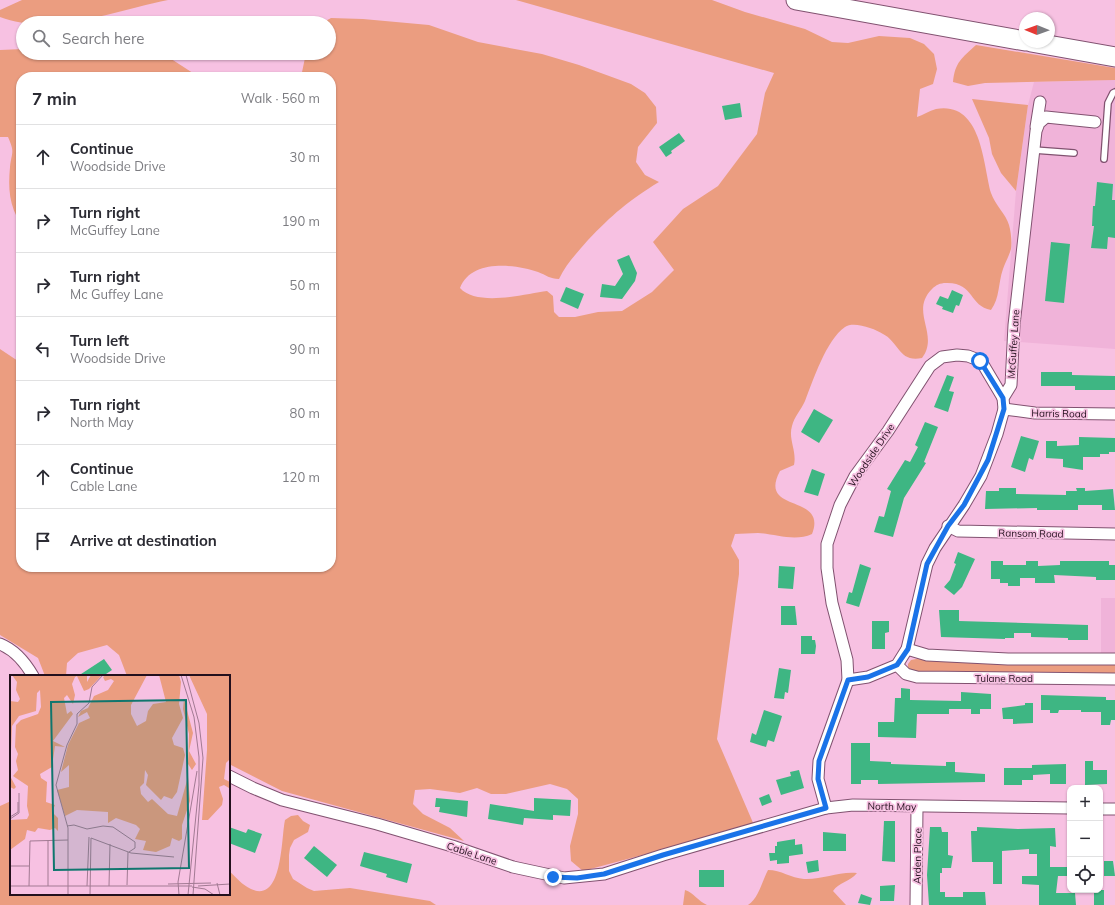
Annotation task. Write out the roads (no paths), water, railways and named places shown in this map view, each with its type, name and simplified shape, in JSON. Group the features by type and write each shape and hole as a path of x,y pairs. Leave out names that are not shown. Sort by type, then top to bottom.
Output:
{"highway":[{"path":"796,0 1019,40"},
{"path":"1055,46 1115,57"}],"street":[{"name":"McGuffey Lane","path":"1003,398 1011,386 1014,325 1040,102"},
{"path":"1036,131 1039,123 1046,117 1095,122"},
{"name":"Woodside Drive","path":"826,808 818,779 819,761 848,680 847,660 829,588 827,544 830,531 846,492 930,366 942,357 957,355 968,356 980,361 1003,398"},
{"path":"848,680 868,677 897,665 908,649 927,564 948,526 964,505 981,476 988,460 1004,409 1003,398"},
{"name":"Harris Road","path":"1004,409 1035,413 1115,414"},
{"name":"Ransom Road","path":"948,526 958,531 1115,534"},
{"path":"0,644 10,649 23,660 32,675"},
{"name":"Tulane Road","path":"908,649 927,654 1008,659 1115,659"},
{"name":"Tulane Road","path":"897,665 906,674 917,677 1115,679"},
{"name":"Cable Lane","path":"230,776 282,800 377,824 452,846 513,867 553,877 577,878 604,874 663,855 719,840"},
{"name":"North May","path":"719,840 826,808 853,805 1067,808"},
{"name":"Arden Place","path":"916,905 917,807"},
{"path":"1103,808 1115,809"}],"lane":[{"path":"1104,159 1108,102 1115,92"},
{"path":"1034,150 1074,153"}]}
